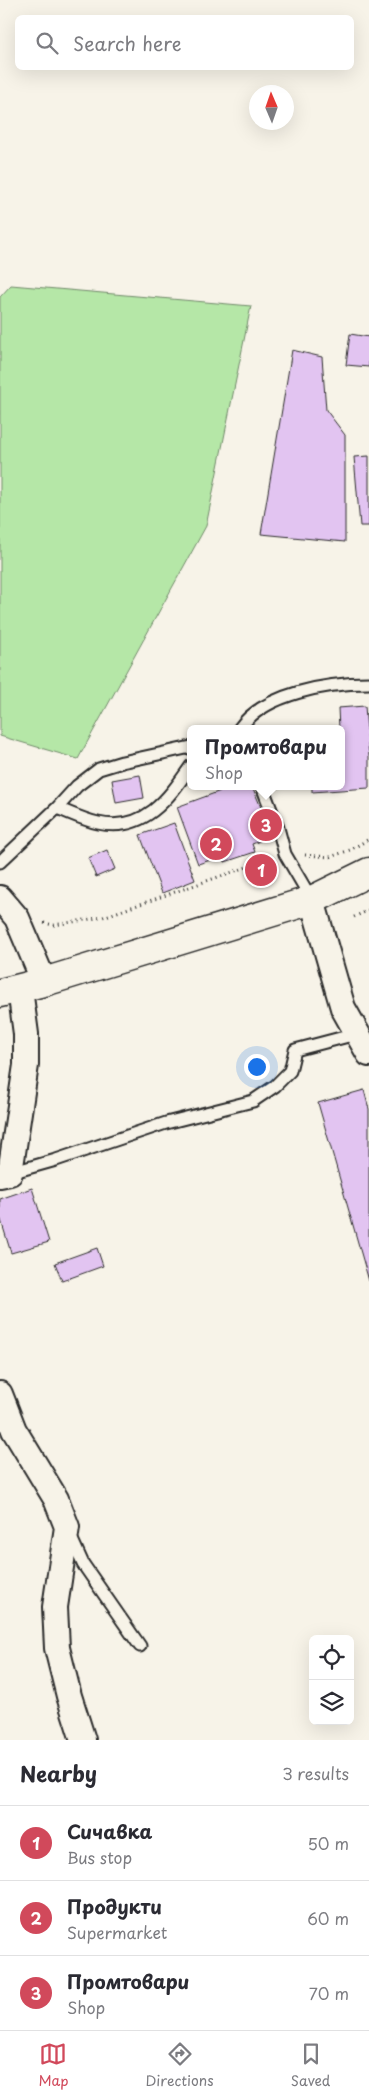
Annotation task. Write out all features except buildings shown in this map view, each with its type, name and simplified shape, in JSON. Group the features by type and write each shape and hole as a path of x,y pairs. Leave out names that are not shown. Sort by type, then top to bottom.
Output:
{"highway":[{"path":"22,988 312,900 369,872"}],"street":[{"path":"0,898 17,918 26,1034 26,1065 5,1174"},
{"path":"312,900 343,1008 369,1054"},
{"path":"0,1394 14,1430 56,1499 67,1527 55,1607 58,1648 69,1696 84,1740"}],"lane":[{"path":"242,725 246,719 265,706 309,689 341,683 369,683"},
{"path":"0,862 57,808 77,786 99,769 187,748"},
{"path":"57,808 98,823 126,824 143,818 161,805 187,771"},
{"path":"264,790 278,828 285,854 312,900"},
{"path":"5,1174 56,1160 166,1123 253,1101 275,1086 290,1071 295,1050 356,1034"},
{"path":"67,1527 84,1564 140,1646"}],"path":[{"path":"17,918 54,925 103,917 285,854 330,857 350,850 369,839"},
{"path":"354,917 369,910"}],"green space":[{"path":"11,285 251,306 206,526 78,759 0,736 0,297"}],"place":[{"name":"Промтовари","path":"266,825"},
{"name":"Продукти","path":"216,844"},
{"name":"Сичавка","path":"261,870"}]}
